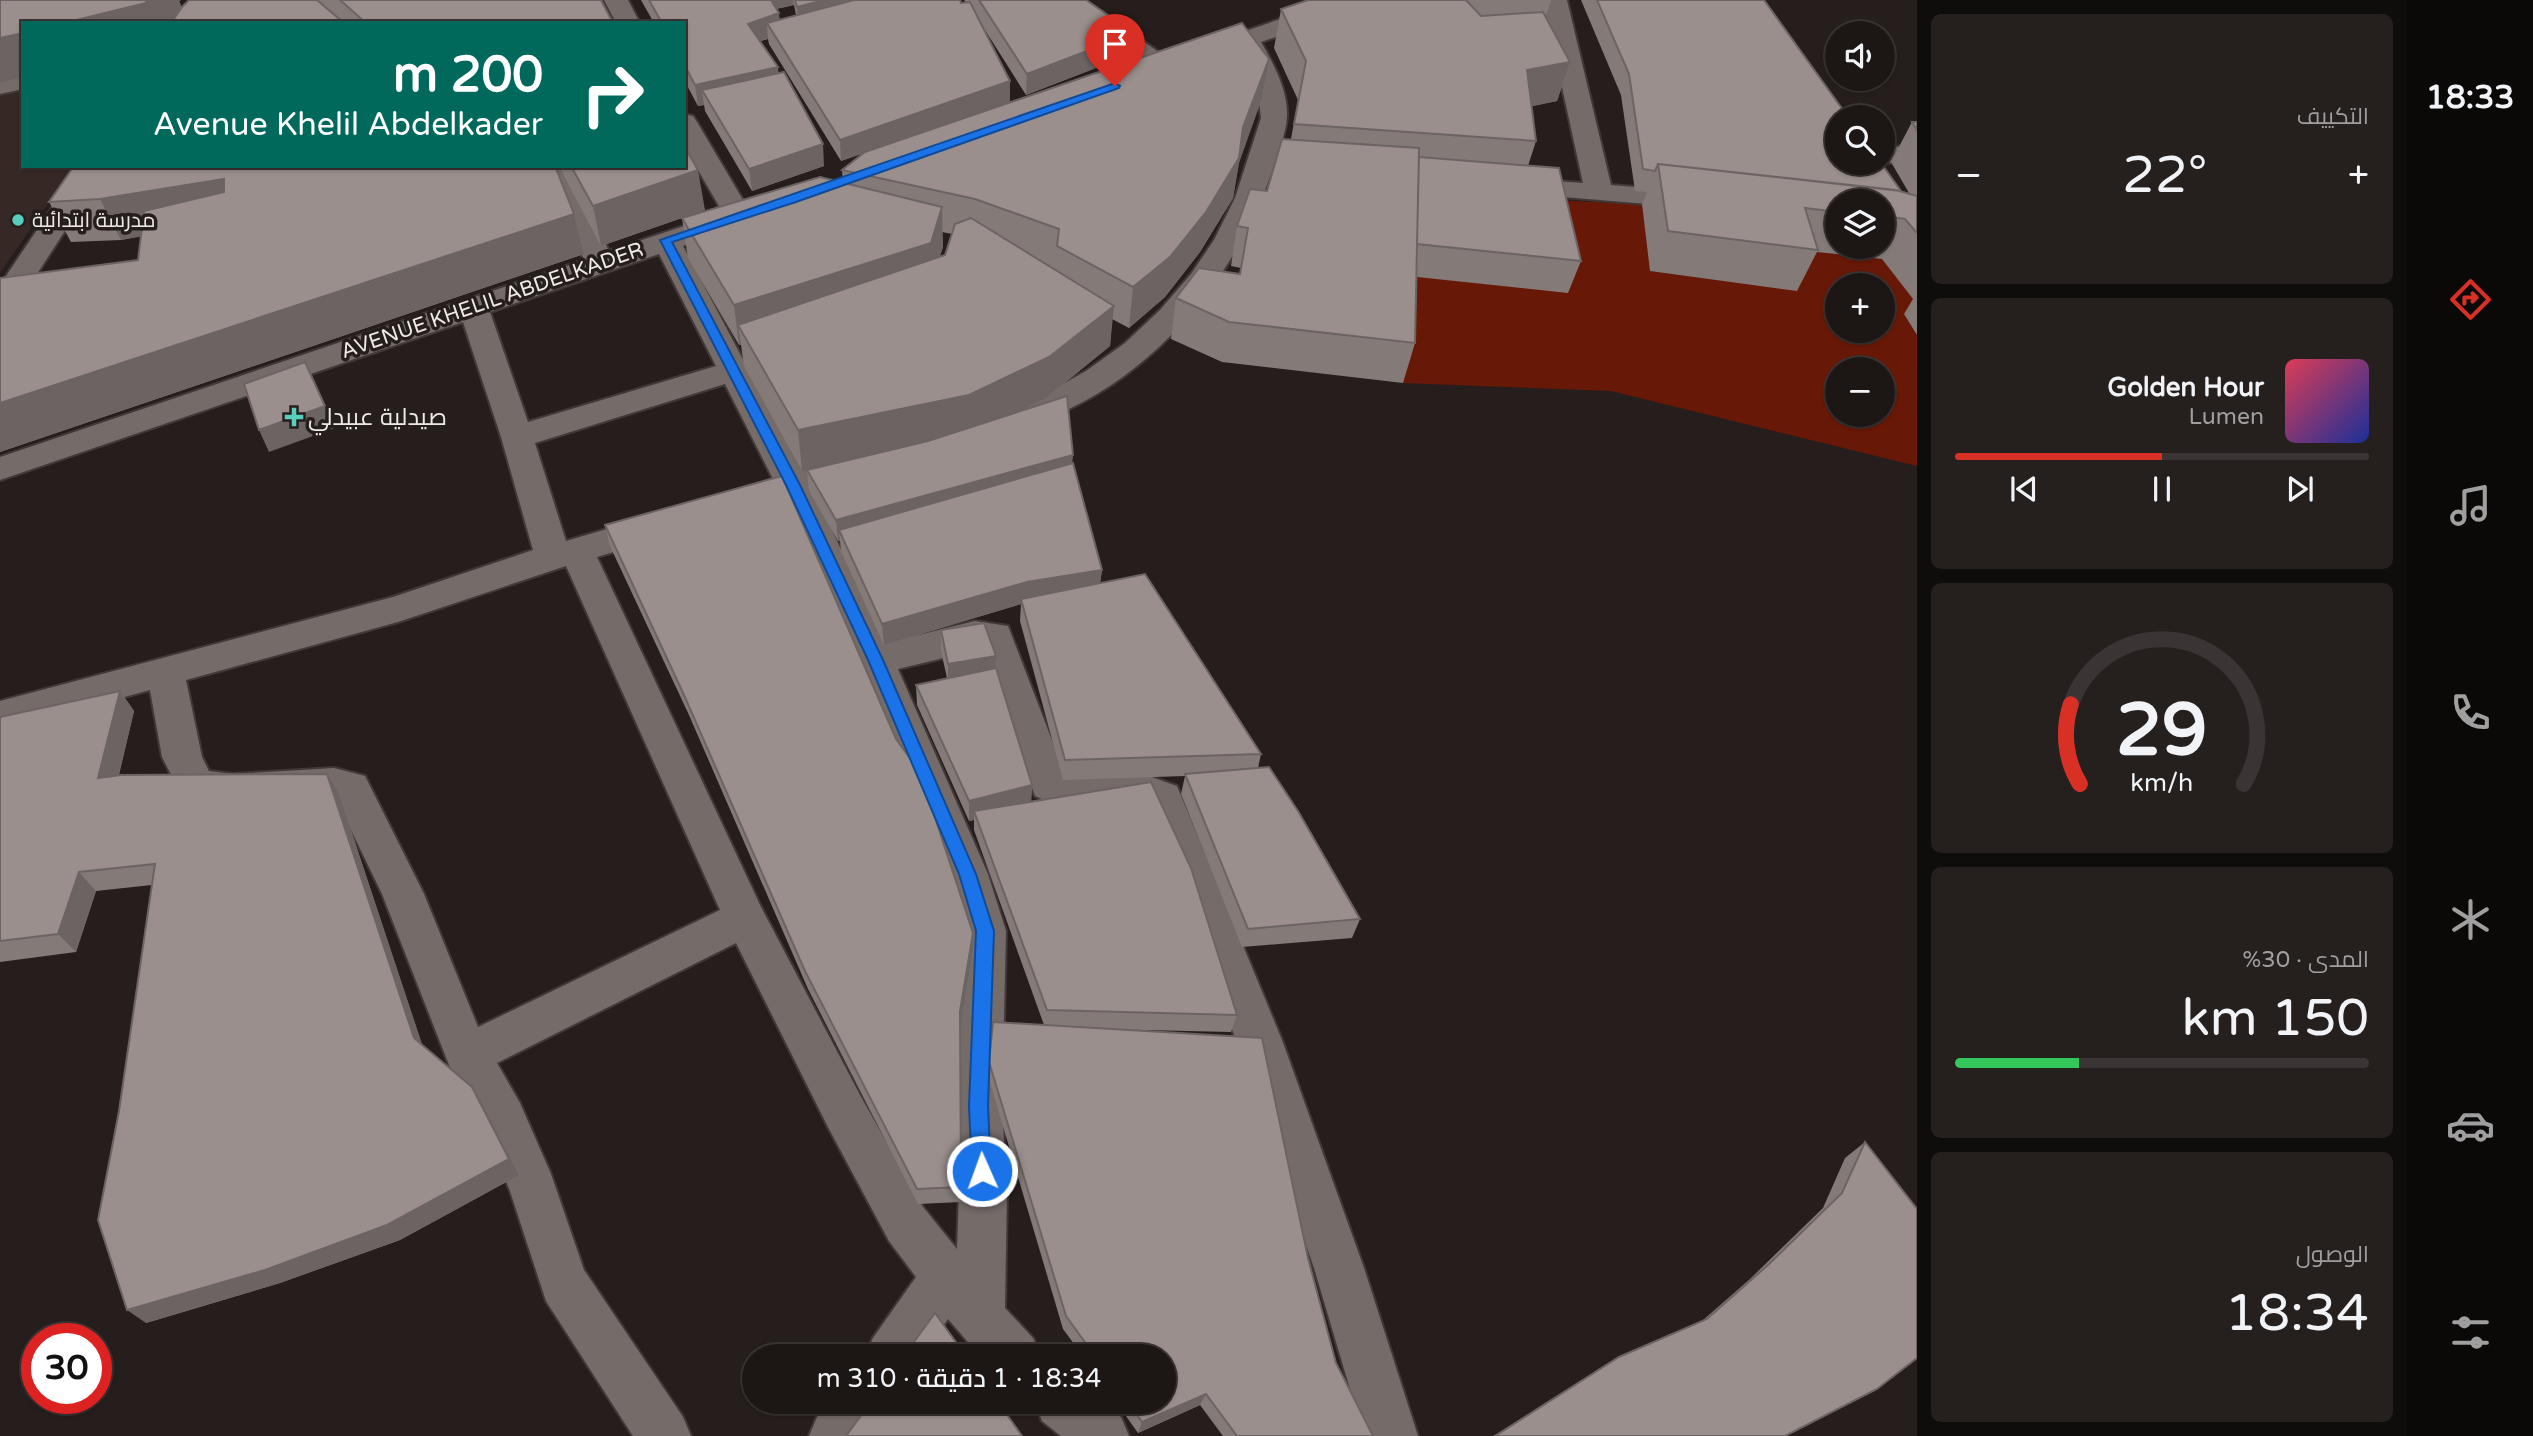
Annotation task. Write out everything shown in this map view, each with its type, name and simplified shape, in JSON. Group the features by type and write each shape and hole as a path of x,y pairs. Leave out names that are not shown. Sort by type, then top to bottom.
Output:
{"street":[{"path":"616,0 627,21"},
{"path":"1555,0 1599,193"},
{"path":"1075,2 1173,65 1247,38 1374,1"},
{"path":"986,429 1023,416 1072,393 1137,350 1173,313 1219,256 1250,198 1274,170 1272,98 1247,38"},
{"path":"0,86 21,81"},
{"name":"AVENUE KHELIL ABDELKADER","path":"0,469 752,212 686,125"},
{"path":"1895,155 1917,154"},
{"path":"0,307 93,168"},
{"path":"556,168 600,263"},
{"path":"1485,184 1727,204"},
{"path":"666,240 737,359 876,660 967,874 985,931 1002,1031 979,1106 983,1192 978,1318"},
{"path":"473,307 517,437 565,554 745,918 906,1224 978,1318 1003,1344"},
{"path":"1106,332 1137,350"},
{"path":"517,437 737,359"},
{"path":"0,716 398,609 565,554 886,459"},
{"path":"876,660 975,635 995,636 1049,785 1058,790 1146,791 1163,798 1239,1039 1339,1268 1391,1436"},
{"path":"166,673 182,757 195,783 220,790 332,784 351,788 403,894 467,1055 504,1119 534,1191 564,1283 663,1436"},
{"path":"467,1055 745,918"},
{"path":"900,1344 947,1277"},
{"path":"836,1436 852,1414"},
{"path":"1075,1414 1102,1436"}],"shaded area":[{"name":"مدرسة ابتدائية","path":"21,88 21,168 73,168 0,273 0,93"},
{"path":"1548,200 1642,204 1651,271 1796,290 1785,248 1825,253 1825,259 1882,259 1893,273 1825,273 1825,343 1895,343 1895,276 1917,304 1905,315 1917,335 1917,466 1611,391 1403,383 1406,276"}],"building":[{"path":"0,0 147,0 146,3 72,21 21,21 21,33 0,38"},
{"path":"189,0 317,0 342,21 172,21"},
{"path":"340,0 601,0 612,21 364,21"},
{"path":"649,0 771,0 779,13 748,24 778,67 695,85 686,68 686,21 661,21"},
{"path":"795,0 824,0 797,7"},
{"path":"854,0 970,2 1010,81 840,140 767,23"},
{"path":"979,0 1086,0 1134,33 1027,74"},
{"path":"1308,0 1466,0 1481,16 1543,12 1570,62 1527,70 1536,141 1294,124 1306,61 1281,9"},
{"path":"1597,0 1764,0 1825,85 1825,91 1829,91 1839,105 1825,105 1825,175 1890,175 1901,191 1658,164 1655,171 1643,169 1629,74"},
{"path":"1242,23 1269,59 1243,127 1239,158 1206,212 1170,257 1133,287 1057,246 1059,229 975,199 842,170 865,152"},
{"path":"784,72 823,144 749,169 702,90"},
{"path":"1282,139 1419,148 1415,343 1229,322 1176,298 1199,268 1240,274 1248,228 1237,226 1250,189 1267,191"},
{"path":"686,149 698,170 593,206 572,168 686,168"},
{"path":"1419,157 1559,168 1581,261 1417,244"},
{"path":"1658,164 1887,189 1825,189 1825,210 1805,208 1818,250 1668,231"},
{"path":"73,168 556,168 574,214 0,403 0,278 138,260 144,211 224,192 224,179 100,199 49,202"},
{"path":"820,177 942,207 931,243 734,305 682,218"},
{"path":"1895,190 1917,196 1917,233 1905,219 1895,218"},
{"path":"971,218 1114,306 1049,357 969,395 798,430 738,325 945,255 955,224"},
{"path":"305,362 325,406 259,430 244,384"},
{"path":"1067,396 1073,455 836,520 807,470 928,441"},
{"path":"1073,463 1102,570 1027,582 882,624 839,530"},
{"path":"782,476 896,739 920,772 973,933 960,1011 961,1187 917,1189 805,971 684,695 605,525"},
{"path":"1145,574 1261,754 1065,760 1021,599"},
{"path":"984,623 996,656 948,664 941,630"},
{"path":"996,668 1032,785 969,801 916,685"},
{"path":"120,691 98,778 121,775 327,774 414,1038 472,1087 509,1159 387,1225 265,1270 127,1310 98,1220 119,1111 155,864 79,872 58,934 0,941 0,717"},
{"path":"1269,767 1298,811 1360,919 1248,929 1185,774"},
{"path":"1151,782 1191,868 1237,1015 1047,1010 974,811"},
{"path":"993,1022 1262,1038 1308,1258 1336,1363 1373,1436 1237,1436 1206,1394 1176,1407 1176,1344 1086,1344 1066,1316 989,1062"},
{"path":"1865,1142 1917,1209 1917,1358 1877,1389 1785,1436 1495,1436 1619,1357 1707,1319 1768,1265 1842,1193"},
{"path":"935,1313 957,1344 913,1344"},
{"path":"862,1414 1006,1414 1022,1436 846,1436"},
{"path":"1136,1414 1160,1414 1142,1422"}],"place":[{"name":"مدرسة ابتدائية","path":"18,220"},
{"name":"صيدلية عبيدلي","path":"294,417"}],"route":[{"path":"982,1171 979,1106 985,931 967,874 876,660 793,485 666,240 792,200 1115,86"}]}
